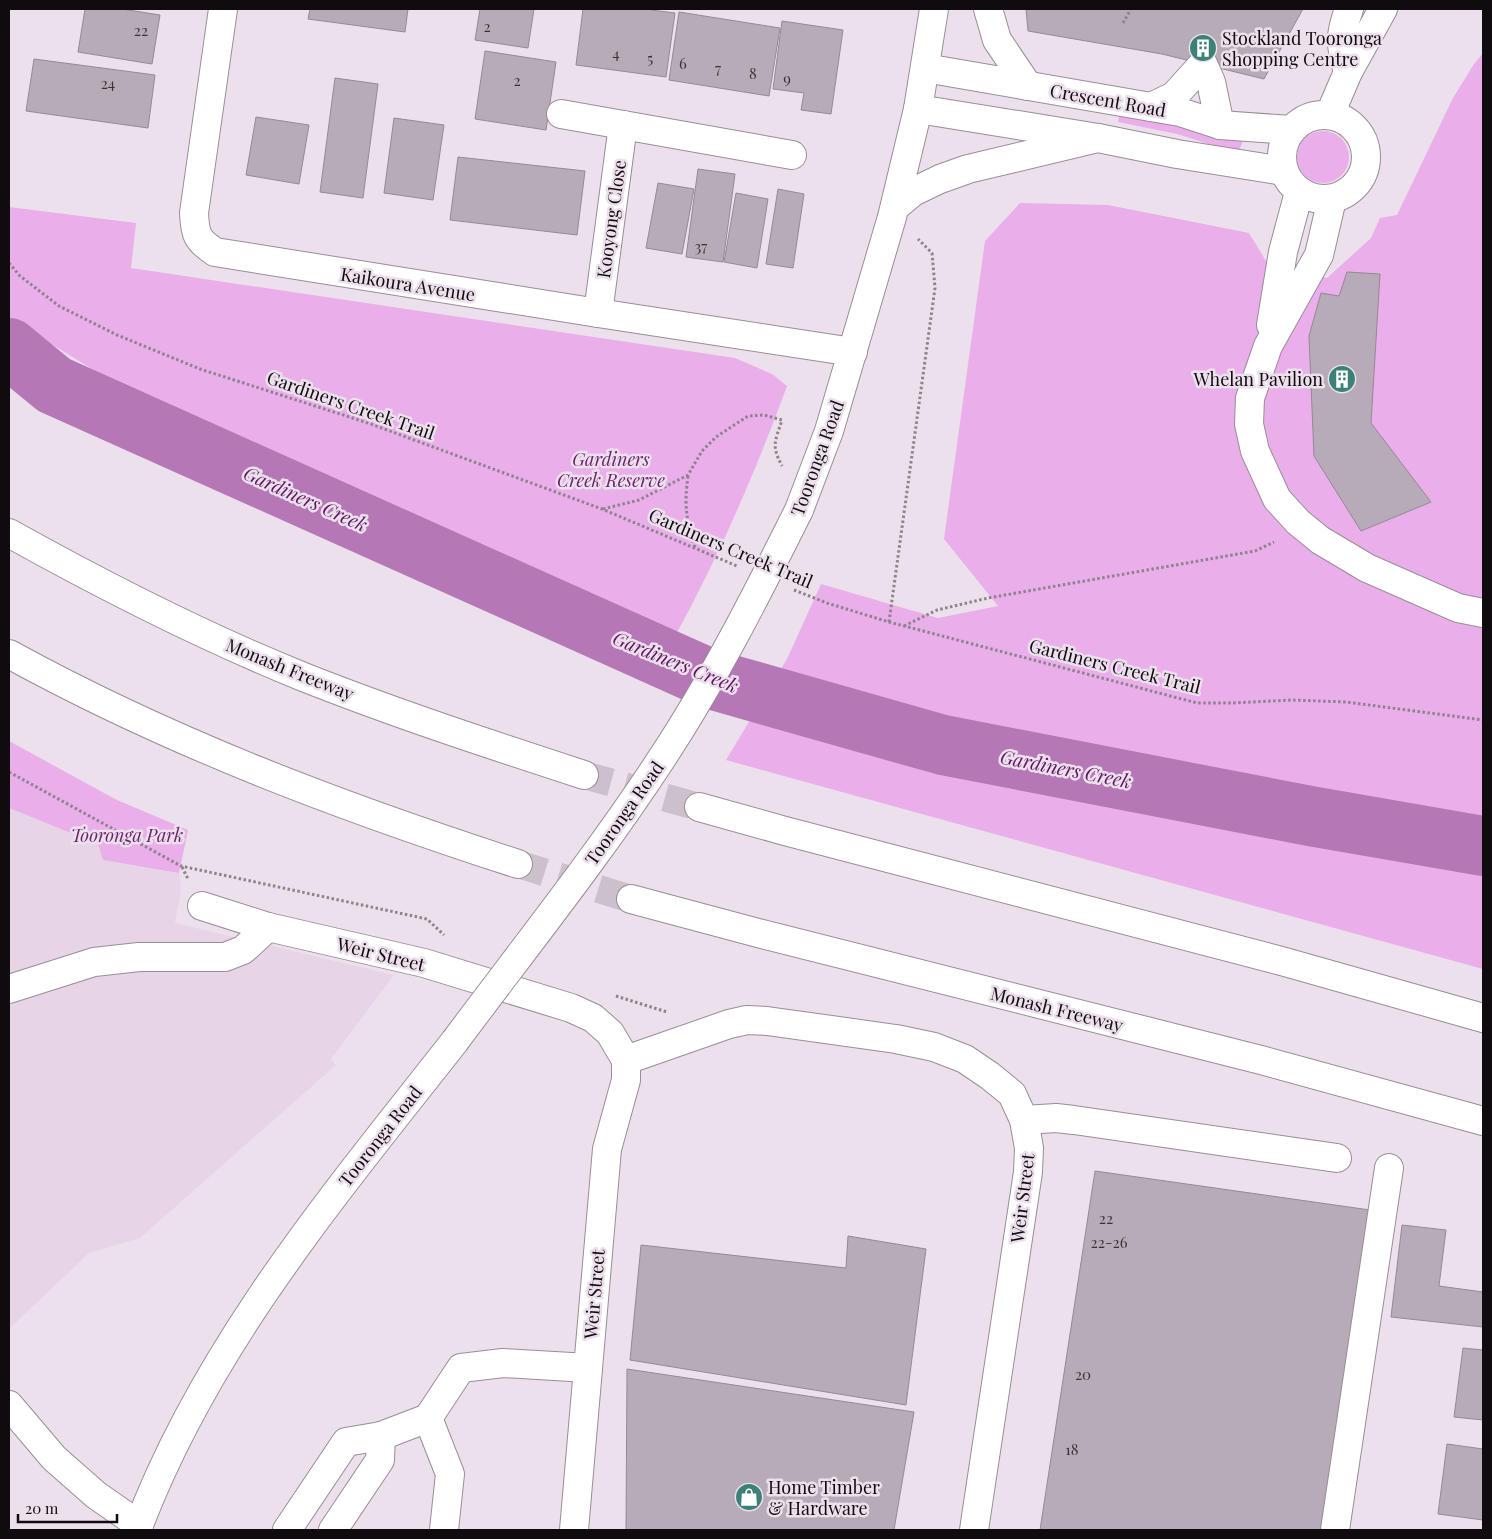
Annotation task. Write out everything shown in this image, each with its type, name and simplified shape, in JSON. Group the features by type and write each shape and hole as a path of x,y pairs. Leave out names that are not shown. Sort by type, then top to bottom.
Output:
{"main road":[{"name":"Kaikoura Avenue","path":"222,9 194,213 195,232 202,243 215,252 853,352"},
{"name":"Tooronga Road","path":"138,1528 160,1473 186,1419 220,1360 251,1312 337,1191 455,1041 615,828 663,757 731,641 799,510 829,431 895,207 918,109 934,9"},
{"path":"988,9 997,40 1028,86"},
{"path":"1348,9 1342,28 1342,48 1348,72"},
{"path":"1330,114 1348,72 1385,10"},
{"path":"1151,107 1174,96 1203,64 1210,82 1220,125"},
{"name":"Crescent Road","path":"925,68 1180,112 1220,125 1291,130"},
{"path":"918,109 1098,138 1177,154 1292,181 1315,198 1332,199 1346,194 1357,184 1364,171 1367,156 1364,141 1356,129 1344,119 1330,114 1308,117 1291,130 1282,150 1292,181 1268,346 1250,398 1249,424 1255,451 1277,499 1303,526 1320,540 1367,568 1458,608 1483,613"},
{"path":"561,114 792,155"},
{"name":"Kooyong Close","path":"598,313 623,126"},
{"path":"895,207 913,192 940,179 968,169 1098,138"},
{"path":"1268,346 1319,255 1332,199"},
{"name":"Monash Freeway","path":"9,533 72,568 170,618 301,676 446,729 584,776"},
{"path":"9,654 119,711 256,771 412,829 518,864"},
{"path":"699,807 785,832 1285,962 1483,1018"},
{"name":"Monash Freeway","path":"631,898 758,933 1261,1060 1483,1121"},
{"name":"Weir Street","path":"202,906 268,926 424,963 571,1008 593,1018 610,1033 626,1060 626,1080 607,1149 574,1530"},
{"path":"9,989 94,962 139,957 225,957 243,950 268,926"},
{"name":"Weir Street","path":"626,1060 729,1024 747,1020 767,1021 896,1039 934,1047 965,1059 1012,1094 1024,1120 1029,1148 1028,1172 974,1530"},
{"path":"1024,1120 1056,1118 1337,1158"},
{"path":"1335,1530 1389,1168"},
{"path":"287,1530 346,1442 380,1436 428,1418 461,1368 503,1363 588,1368"},
{"path":"9,1405 54,1458 96,1495 138,1528"},
{"path":"428,1418 450,1474 444,1530"},
{"path":"333,1530 380,1460 380,1436"}],"path":[{"path":"1123,23 1132,9"},
{"path":"889,622 935,288 932,254 926,246"},
{"name":"Gardiners Creek Trail","path":"9,263 20,276 59,306 126,339 200,369 368,423 602,509 739,567"},
{"path":"696,548 687,521 685,499 688,475 702,451 716,437 748,416 764,415 782,420 774,445 776,454"},
{"path":"602,509 639,500 688,475"},
{"path":"904,626 937,610 988,598 1254,551 1303,526"},
{"name":"Gardiners Creek Trail","path":"792,589 827,604 889,622 1197,703 1230,704 1292,700 1346,702 1483,720"},
{"path":"9,772 181,866"}],"shaded area":[{"path":"9,808 98,844 104,860 179,873 181,891 175,923 394,975 331,1059 336,1065 140,1238 89,1253 9,1329"}],"green space":[{"path":"1483,53 1483,969 726,760 787,659 821,584 938,618 998,606 944,539 985,241 1020,203 1108,205 1249,233 1266,261 1327,278 1371,238 1380,218 1397,215 1453,98"},
{"path":"1120,112 1243,141 1238,153 1177,134 1118,122"},
{"path":"1318,131 1328,131 1342,138 1349,152 1349,162 1342,176 1328,183 1318,183 1308,179 1301,172 1297,162 1297,152 1301,142 1308,135"},
{"name":"Gardiners Creek Reserve","path":"9,207 136,223 131,268 735,358 772,374 787,386 735,515 673,640 447,535 262,453 105,377 9,318"},
{"name":"Tooronga Park","path":"9,741 117,800 188,830 179,873 103,860 98,844 9,808"}],"building":[{"path":"85,9 122,9 160,15 152,64 78,52"},
{"path":"310,9 408,9 405,32 308,19"},
{"path":"480,9 534,9 528,48 475,40"},
{"path":"583,9 651,9 675,13 666,77 576,65"},
{"name":"Stockland Tooronga Shopping Centre","path":"1026,9 1303,9 1264,79 1162,54 1028,31"},
{"path":"679,12 780,28 769,96 669,80"},
{"path":"782,21 843,30 831,114 801,110 804,93 773,89"},
{"path":"485,51 556,62 546,130 475,119"},
{"path":"34,59 155,75 148,128 26,111"},
{"path":"335,78 378,84 363,198 320,192"},
{"path":"256,117 309,125 299,184 246,175"},
{"path":"394,118 444,125 433,200 384,193"},
{"path":"458,157 585,171 577,235 450,220"},
{"path":"698,169 735,174 723,262 686,257"},
{"path":"658,183 694,189 682,254 646,248"},
{"path":"778,189 804,194 793,268 766,264"},
{"path":"736,193 768,199 757,268 724,262"},
{"name":"Whelan Pavilion","path":"1347,272 1380,274 1371,423 1431,502 1361,531 1314,456 1309,336 1321,293 1339,296"},
{"path":"1095,1171 1370,1210 1321,1530 1040,1530"},
{"path":"1402,1225 1446,1230 1439,1286 1483,1292 1483,1327 1391,1317"},
{"path":"848,1236 926,1249 906,1405 630,1360 641,1245 846,1268"},
{"path":"1463,1348 1483,1350 1483,1420 1454,1417"},
{"path":"627,1369 914,1412 894,1530 626,1530"},
{"path":"1447,1444 1483,1449 1483,1520 1438,1514"}],"waterway":[{"name":"Gardiners Creek","path":"9,348 54,385 710,679 943,745 1310,816 1483,846"}],"tunnel":[{"path":"584,775 699,807"},
{"path":"518,864 631,899"}],"place":[{"name":"Stockland Tooronga Shopping Centre","path":"1203,48"},
{"name":"Whelan Pavilion","path":"1342,379"},
{"name":"Home Timber & Hardware","path":"749,1497"}]}
